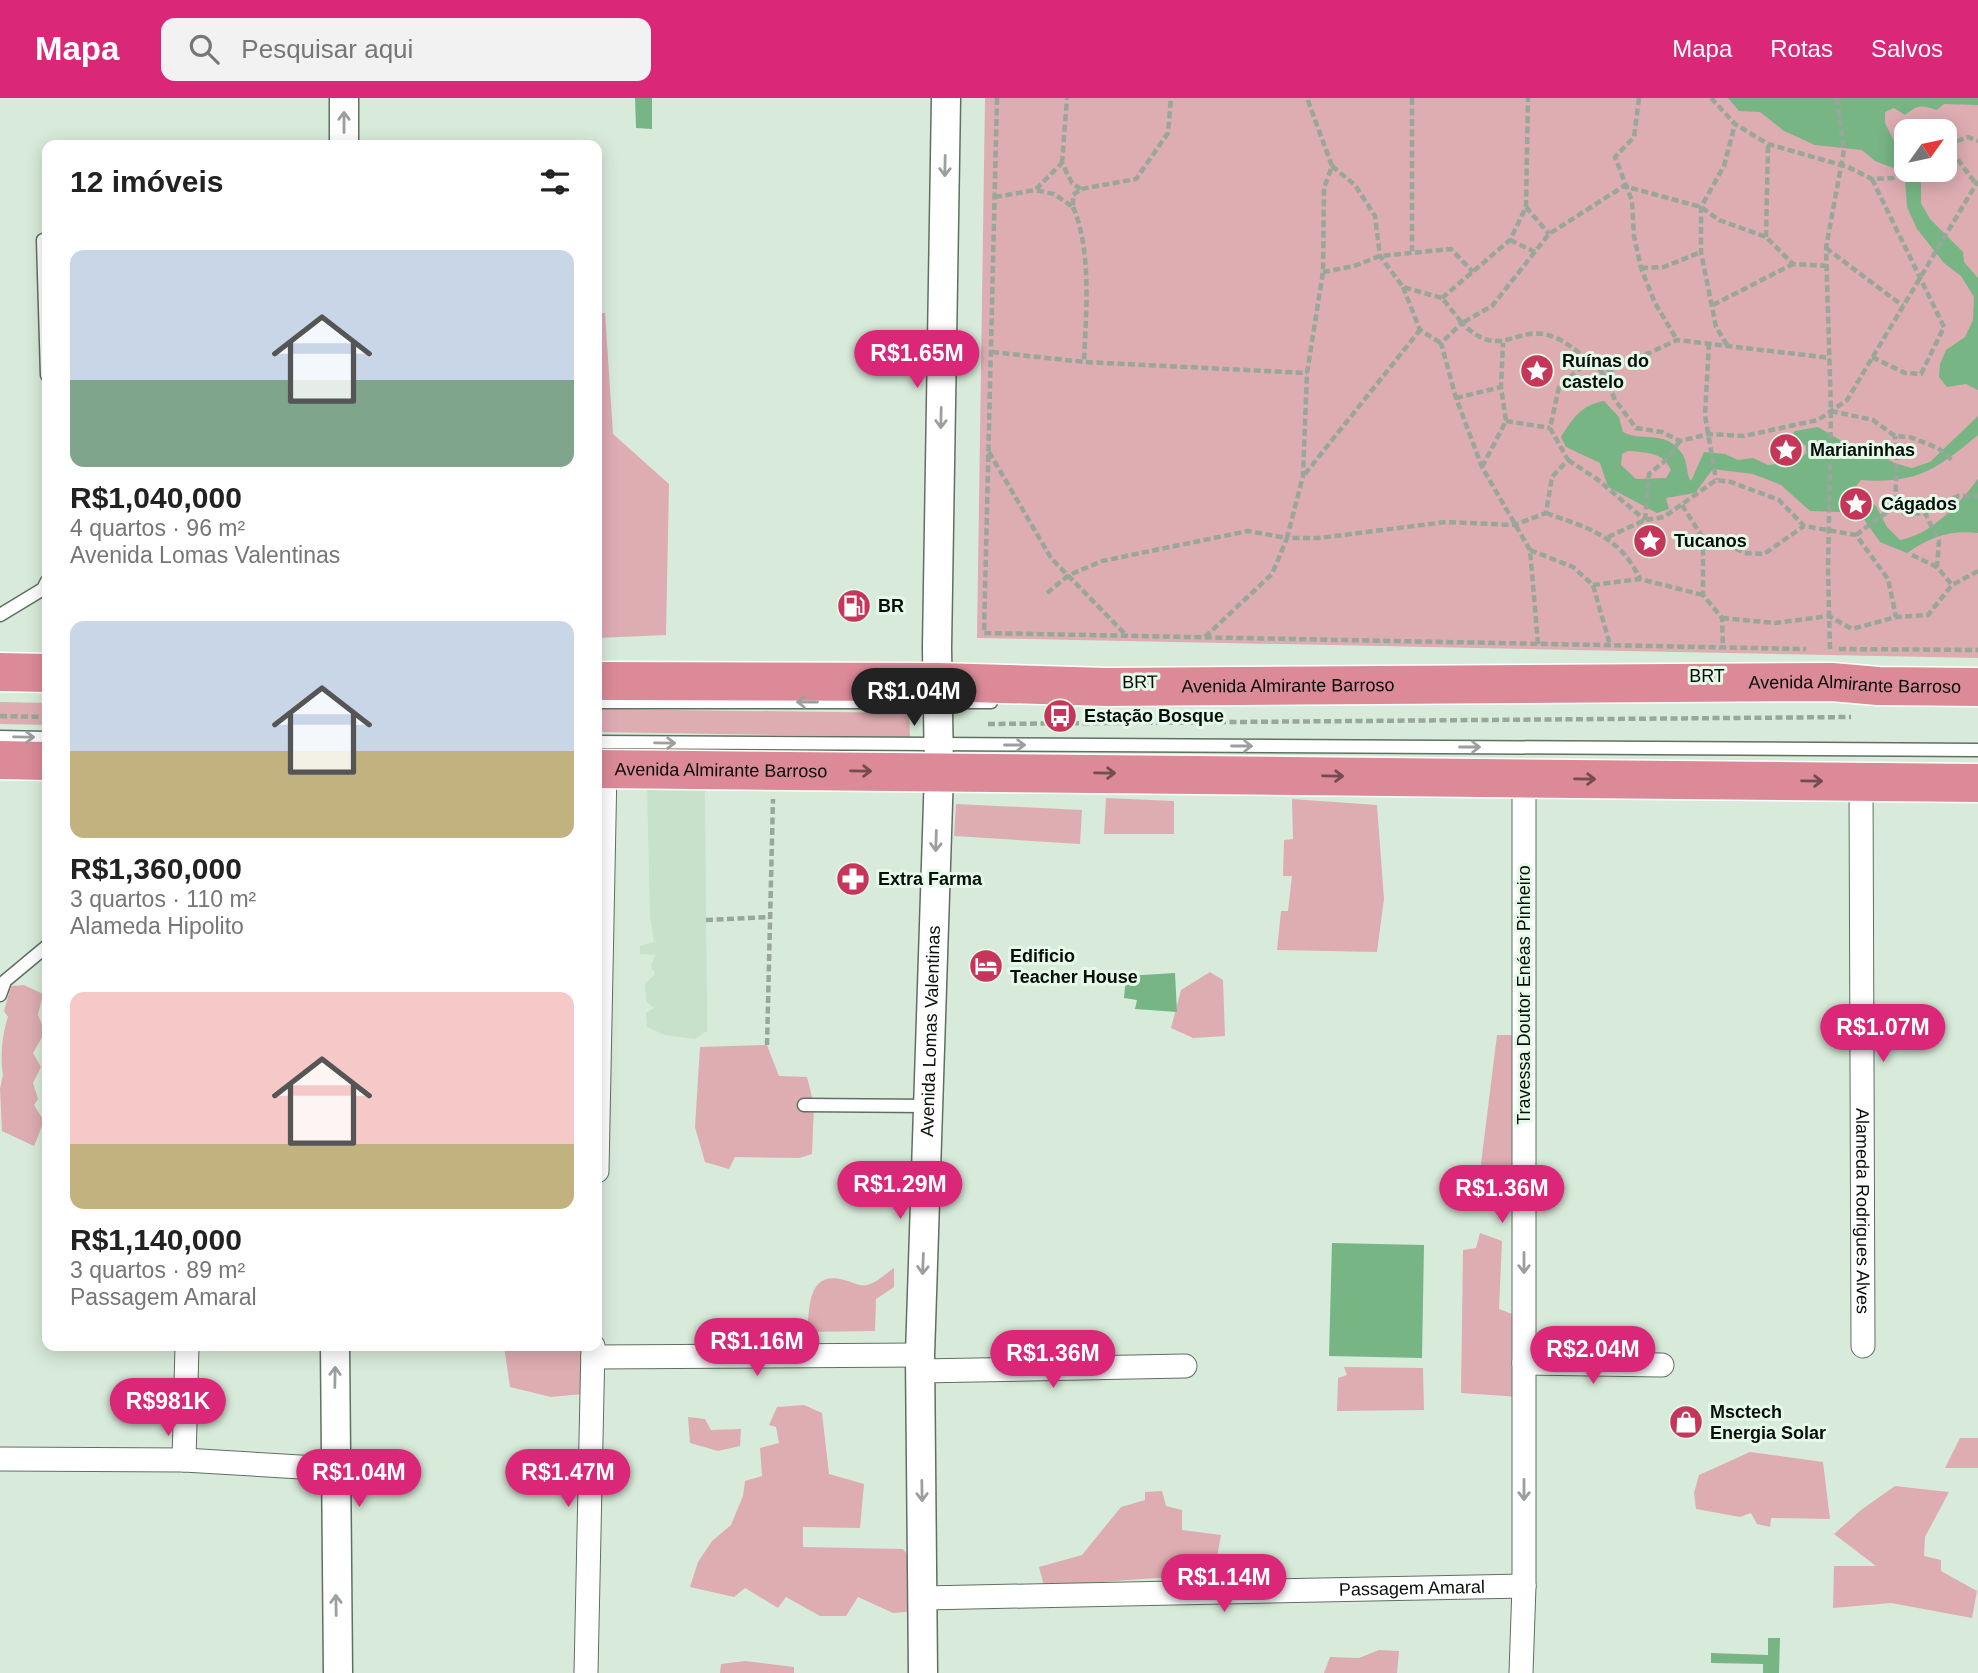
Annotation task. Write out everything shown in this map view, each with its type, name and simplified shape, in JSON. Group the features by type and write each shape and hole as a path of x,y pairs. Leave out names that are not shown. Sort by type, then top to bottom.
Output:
{"highway":[{"path":"0,672 42,673"},
{"name":"Avenida Almirante Barroso","path":"602,682 939,726 1524,778 1978,783"},
{"name":"Avenida Almirante Barroso","path":"602,760 773,771 939,726 1106,687 1832,682 1878,687 1978,687"},
{"path":"0,760 42,761"}],"street":[{"path":"344,98 344,140"},
{"name":"Avenida Lomas Valentinas","path":"923,1673 920,1363 939,726 946,98"},
{"name":"Travessa Doutor Enéas Pinheiro","path":"1521,1673 1524,1586 1524,778"},
{"name":"Alameda Rodrigues Alves","path":"1861,782 1863,1346"},
{"path":"184,1460 187,1351"},
{"path":"335,1351 338,1673"},
{"path":"586,1673 593,1351 920,1363 1185,1366"},
{"path":"1524,1363 1662,1365"},
{"path":"0,1459 184,1460 334,1469"},
{"name":"Passagem Amaral","path":"924,1598 1524,1586"}],"lane":[{"path":"0,615 42,590"},
{"name":"BRT","path":"1100,701 1536,692 1978,696"},
{"path":"602,702 939,726 1978,750"},
{"path":"602,760 939,726 1005,702"},
{"path":"0,737 42,737"},
{"path":"0,995 5,981 42,950"},
{"path":"804,1105 928,1106"}],"path":[{"path":"998,98 984,633 1978,650"},
{"path":"1067,98 1062,163 1072,183 1081,189"},
{"path":"1084,362 1087,289 1073,195 1081,189 1136,178 1168,133 1171,98"},
{"path":"1307,98 1332,166 1355,184 1375,216 1380,256 1403,287 1420,330 1441,343 1456,398 1482,467 1530,550 1538,644"},
{"path":"1412,98 1412,251"},
{"path":"1442,298 1510,240 1526,207 1528,98"},
{"path":"1639,98 1634,137 1615,157 1632,201 1634,236 1641,268 1655,303 1677,340"},
{"path":"1711,98 1735,124 1768,144 1842,165 1872,179 1894,177"},
{"path":"1830,649 1828,517 1831,411 1826,248 1844,150 1837,98"},
{"path":"1727,345 1716,327 1701,252 1701,207 1724,166 1735,124"},
{"path":"1957,142 1968,137 1978,141"},
{"path":"1766,237 1768,144"},
{"path":"1403,287 1442,298 1477,338 1503,343 1531,332 1557,338 1604,374 1615,400 1636,428 1662,432 1680,441 1709,434 1744,436 1785,429 1818,420 1847,400 1977,184 1957,159"},
{"path":"1035,190 1062,163"},
{"path":"1205,637 1272,574 1287,538 1303,476 1307,373 1323,271 1324,188 1332,166"},
{"path":"1872,179 1944,327 1921,374 1905,373 1872,358"},
{"path":"1441,343 1462,323 1492,306 1549,234 1624,186 1701,207 1719,220 1766,237 1793,264"},
{"path":"995,197 1035,190 1054,194 1073,207"},
{"path":"1526,207 1549,234"},
{"path":"1510,240 1535,253"},
{"path":"1826,248 1903,306"},
{"path":"1323,271 1354,266 1380,256 1451,249 1473,272"},
{"path":"1641,268 1664,267 1701,252"},
{"path":"1713,305 1793,264 1827,266"},
{"path":"1303,476 1420,330"},
{"path":"1604,374 1677,340 1830,358"},
{"path":"1482,467 1506,421 1501,387 1503,343"},
{"path":"1709,343 1705,415 1716,480"},
{"path":"992,352 1084,362 1307,373"},
{"path":"1587,361 1559,387 1550,428 1568,460 1597,479 1645,520"},
{"path":"1456,398 1501,387"},
{"path":"1831,411 1873,420 1895,436 1910,437 1938,448 1954,462"},
{"path":"1506,421 1550,428"},
{"path":"1856,535 1895,506 1895,436"},
{"path":"1645,520 1649,474 1665,461 1680,441"},
{"path":"989,452 1051,558 1127,636"},
{"path":"1546,513 1552,477 1568,460"},
{"path":"1608,537 1645,520 1664,517 1716,480 1731,482 1779,500 1804,526"},
{"path":"1895,506 1905,514 1925,513 1958,496 1978,496"},
{"path":"1682,505 1703,538 1703,595"},
{"path":"1047,593 1069,575 1102,562 1248,531 1287,538 1319,538 1446,522 1514,525 1546,513 1608,537 1632,561 1640,579"},
{"path":"1925,513 1939,541 1937,567"},
{"path":"1703,538 1724,542 1744,553 1764,554 1804,526 1828,528 1856,535 1888,579 1896,617"},
{"path":"1530,550 1573,567 1593,585 1610,645"},
{"path":"1912,555 1937,567 1952,585"},
{"path":"1722,618 1775,623 1829,616 1852,629 1896,617 1928,615 1952,585 1978,571"},
{"path":"1593,585 1640,579 1703,595 1722,618 1723,647"},
{"path":"0,716 42,716"},
{"path":"939,726 1045,722 1853,717"},
{"path":"767,1045 773,771"},
{"path":"706,920 770,917"}],"shaded area":[{"path":"635,98 652,98 652,129 636,128"},
{"path":"985,98 1978,98 1978,658 977,638"},
{"path":"1728,98 1978,98 1978,105 1944,104 1937,110 1920,106 1905,115 1894,108 1885,112 1885,123 1894,141 1894,168 1875,161 1862,150 1815,145 1784,131 1760,112 1739,111"},
{"path":"1905,182 1921,182 1921,203 1930,219 1963,252 1964,262 1978,278 1978,390 1966,384 1947,387 1939,377 1940,364 1946,350 1965,337 1973,320 1974,297 1961,276 1944,263 1917,229 1907,207"},
{"path":"602,313 605,313 613,434 669,484 666,635 602,638"},
{"path":"1604,401 1619,417 1623,432 1662,439 1676,447 1685,458 1691,481 1704,452 1725,454 1738,460 1753,458 1768,465 1798,462 1806,453 1806,446 1792,435 1795,431 1818,427 1852,447 1873,450 1894,463 1912,468 1930,462 1978,416 1978,435 1938,465 1925,472 1897,479 1861,480 1856,486 1876,506 1887,527 1900,540 1934,525 1954,508 1978,479 1978,533 1941,536 1907,553 1880,542 1863,518 1841,512 1810,511 1781,485 1753,474 1713,469 1695,493 1666,498 1669,509 1657,513 1608,487 1600,463 1566,447 1561,437 1578,413","holes":["1628,451 1658,456 1671,470 1666,478 1636,479 1621,465 1622,454"]},
{"path":"0,702 42,703 42,725 0,724"},
{"path":"602,709 909,713 910,737 602,732"},
{"path":"647,787 705,788 707,1031 695,1039 665,1035 647,1027 646,1013 654,1008 646,1001 645,984 655,974 651,966 655,955 640,954 640,946 654,942 650,917"},
{"path":"1106,798 1174,801 1174,834 1104,834"},
{"path":"1292,799 1377,805 1384,899 1377,952 1277,950 1281,911 1288,911 1292,876 1283,876 1284,840 1293,839"},
{"path":"956,804 1082,810 1080,844 954,836"},
{"path":"1210,972 1223,980 1225,1036 1193,1038 1171,1028 1181,990"},
{"path":"1175,973 1177,1012 1135,1009 1137,1000 1124,998 1126,976"},
{"path":"24,985 42,994 38,1015 42,1025 42,1037 33,1053 41,1067 33,1083 38,1099 34,1105 42,1118 42,1126 34,1146 2,1131 0,1089 4,1031 8,1017 4,1011 11,986"},
{"path":"1497,1035 1519,1035 1519,1212 1476,1204"},
{"path":"767,1045 779,1076 807,1077 814,1105 812,1154 799,1158 735,1157 729,1169 705,1162 695,1127 700,1047"},
{"path":"1480,1233 1502,1241 1499,1309 1517,1316 1519,1397 1461,1393 1463,1250 1476,1248"},
{"path":"1332,1243 1424,1245 1422,1358 1329,1356"},
{"path":"894,1268 894,1287 876,1299 875,1331 807,1332 810,1302 817,1286 823,1281 832,1278 867,1285"},
{"path":"505,1351 585,1351 583,1394 551,1397 510,1387"},
{"path":"1344,1367 1423,1368 1424,1410 1337,1411 1338,1378 1347,1375"},
{"path":"804,1405 822,1413 829,1474 864,1484 860,1528 803,1527 803,1547 903,1549 914,1563 916,1611 893,1613 858,1597 846,1616 820,1616 786,1597 778,1608 745,1588 734,1597 690,1587 698,1562 712,1541 731,1525 743,1496 745,1481 762,1476 760,1448 779,1443 776,1427 769,1425 777,1407"},
{"path":"688,1417 705,1419 711,1430 741,1429 740,1446 718,1451 690,1443"},
{"path":"1960,1438 1978,1438 1978,1468 1945,1468"},
{"path":"1750,1452 1823,1462 1830,1519 1771,1518 1770,1527 1757,1524 1751,1513 1740,1517 1696,1509 1694,1493 1699,1475"},
{"path":"1895,1486 1949,1492 1925,1537 1924,1556 1941,1560 1941,1571 1977,1591 1972,1618 1891,1603 1833,1608 1834,1566 1876,1566 1834,1534 1861,1510"},
{"path":"1162,1491 1166,1506 1182,1510 1182,1530 1221,1535 1214,1574 1044,1586 1039,1567 1082,1555 1121,1507 1145,1500 1145,1492"},
{"path":"1768,1638 1780,1638 1779,1673 1763,1673 1763,1664 1711,1663 1711,1653 1768,1655"},
{"path":"1379,1650 1399,1651 1397,1673 1324,1673 1330,1657 1359,1658"},
{"path":"745,1661 794,1667 794,1673 720,1673 721,1664"}],"place":[{"name":"Ruínas do castelo","path":"1537,371"},
{"name":"Marianinhas","path":"1786,450"},
{"name":"Cágados","path":"1856,504"},
{"name":"Tucanos","path":"1650,541"},
{"name":"BR","path":"854,606"},
{"name":"Estação Bosque","path":"1060,716"},
{"name":"Extra Farma","path":"853,879"},
{"name":"Edificio Teacher House","path":"986,966"},
{"name":"Msctech Energia Solar","path":"1686,1422"}]}
